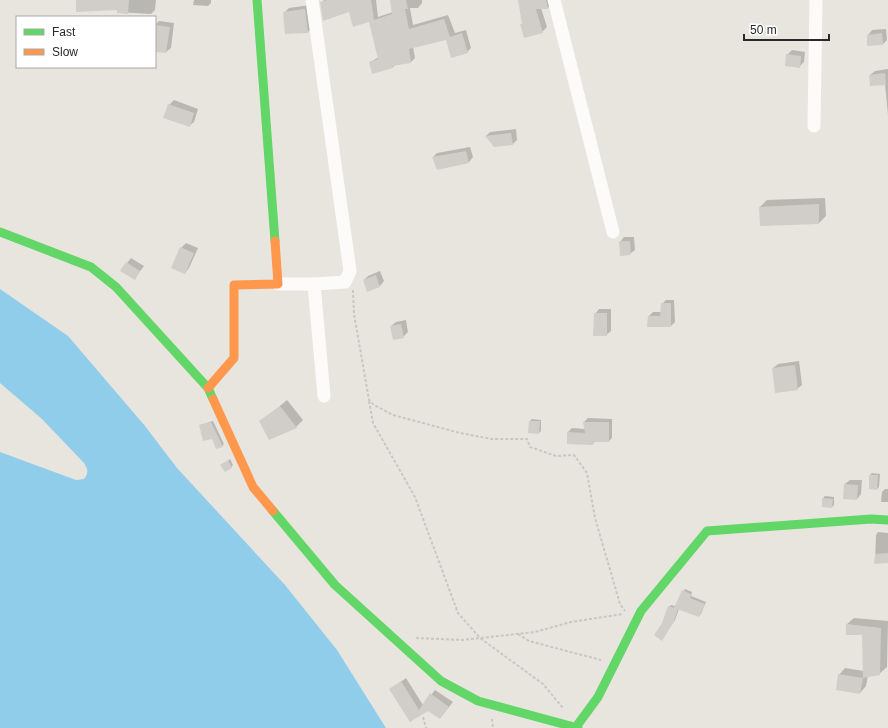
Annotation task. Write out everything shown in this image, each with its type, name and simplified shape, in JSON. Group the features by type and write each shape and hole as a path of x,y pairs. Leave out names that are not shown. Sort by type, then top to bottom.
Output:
{"street":[{"path":"257,0 278,284"},
{"path":"208,388 234,358 234,285 345,282 350,270 312,0"},
{"path":"554,0 612,232"},
{"path":"814,126 816,0"},
{"path":"0,232 91,267 116,287 208,388 253,487 335,585 441,681 478,701 577,727 598,697 616,664 641,611 707,531 871,519 888,520"},
{"path":"314,284 324,396"}],"path":[{"path":"345,282 352,285 354,314 373,423 415,497 458,613 480,638 543,684 577,727"},
{"path":"369,400 374,405 393,415 460,433 492,439 527,439 530,447 556,456 574,455 587,473 595,518 620,604 626,614 571,622 535,632 462,640 422,637 406,639 399,642"},
{"path":"517,634 530,641 616,664"},
{"path":"423,717 426,728"}],"water":[{"path":"0,289 68,336 145,426 177,468 285,585 337,650 386,728 0,728 0,452 76,480 84,479 87,475 87,471 84,463 42,419 0,383"}],"building":[{"path":"76,0 129,0 128,14 117,13 117,10 76,12"},
{"path":"327,0 371,0 374,20 392,14 390,0 406,0 408,9 405,9 409,29 444,19 450,37 462,33 468,53 451,58 446,40 409,49 411,63 392,66 393,68 372,74 369,62 378,59 369,22 353,27 349,12 323,21 320,2"},
{"path":"518,0 546,0 548,9 536,9 543,33 524,38 520,24 522,24"},
{"path":"305,9 308,33 285,34 283,12"},
{"path":"156,25 170,27 166,53 156,52"},
{"path":"882,33 883,45 867,46 867,35"},
{"path":"786,54 801,56 800,68 785,66"},
{"path":"885,73 886,85 870,86 869,75"},
{"path":"168,104 194,113 190,127 163,118"},
{"path":"511,133 513,145 494,147 485,136"},
{"path":"466,151 469,163 437,170 432,157"},
{"path":"819,204 819,224 760,226 759,207"},
{"path":"619,241 630,241 631,255 620,256"},
{"path":"180,247 194,253 185,274 171,268"},
{"path":"126,262 140,271 135,280 120,271"},
{"path":"376,275 380,287 367,292 363,280"},
{"path":"661,303 671,303 671,327 647,327 648,316 660,316"},
{"path":"594,313 607,313 607,336 593,336"},
{"path":"401,324 404,338 393,340 390,326"},
{"path":"795,365 798,390 775,393 772,368"},
{"path":"280,406 297,428 269,440 259,421"},
{"path":"529,421 540,421 539,434 528,433"},
{"path":"211,422 223,447 216,449 212,439 203,441 199,425"},
{"path":"583,422 609,422 609,442 593,442 593,445 567,444 567,432 585,433"},
{"path":"228,460 232,468 225,472 220,465"},
{"path":"869,475 878,475 877,490 869,489"},
{"path":"844,484 858,485 857,500 843,499"},
{"path":"822,498 833,499 832,508 822,507"},
{"path":"888,553 888,563 874,564 875,554"},
{"path":"682,590 691,594 690,598 705,604 699,617 674,608"},
{"path":"668,606 678,609 673,623 662,641 654,635 662,623"},
{"path":"846,624 881,628 880,675 863,678 862,635 846,635"},
{"path":"838,674 863,678 860,694 836,690"},
{"path":"401,681 419,710 430,693 449,707 440,719 428,711 410,722 389,689"}],"traffic: fast":[{"path":"257,0 275,241"},
{"path":"0,232 91,267 116,287 208,388 213,399"},
{"path":"273,511 335,585 441,681 478,701 578,728"},
{"path":"576,727 598,697 641,611 707,531 871,519 888,520"}],"traffic: slow":[{"path":"208,388 234,358 234,285 278,284 275,241"},
{"path":"213,399 253,487 273,511"}]}
